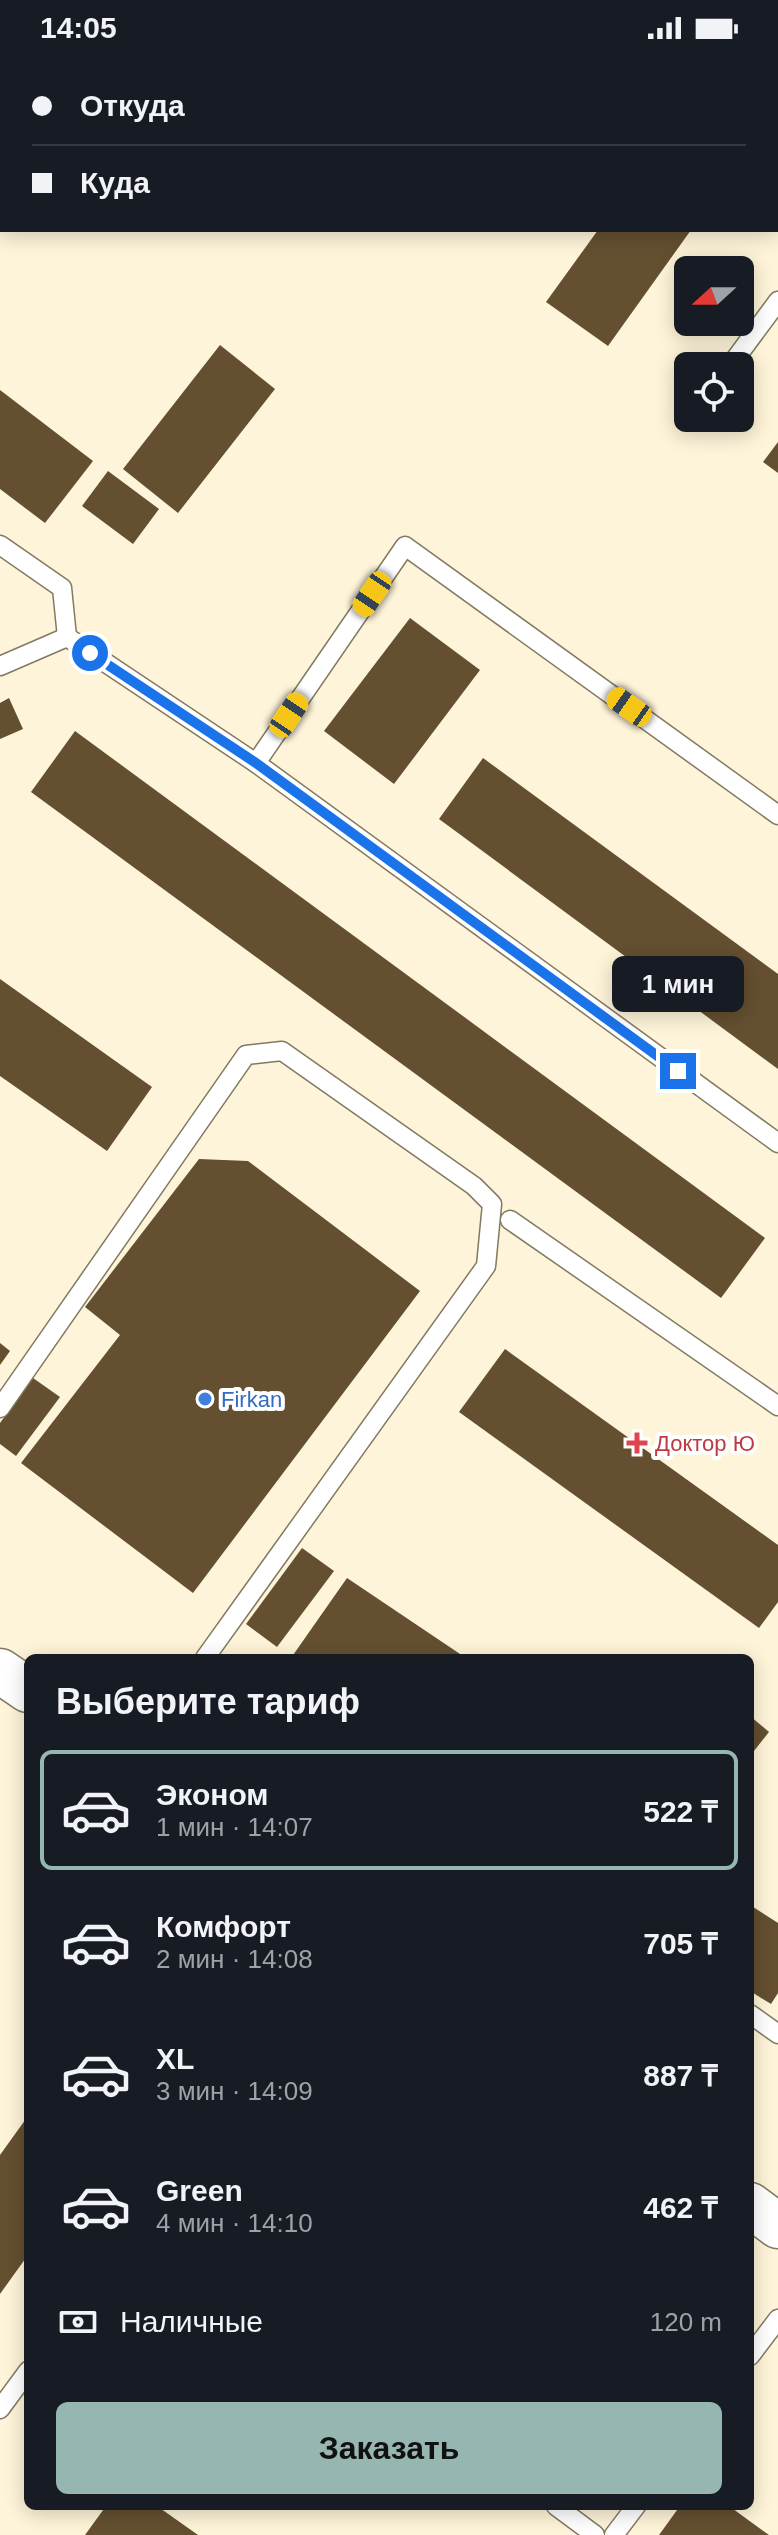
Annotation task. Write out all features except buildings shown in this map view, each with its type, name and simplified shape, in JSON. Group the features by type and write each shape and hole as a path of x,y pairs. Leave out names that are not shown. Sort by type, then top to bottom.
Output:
{"street":[{"path":"0,1671 24,1687"},
{"path":"754,2208 778,2226"}],"lane":[{"path":"740,352 778,301"},
{"path":"0,545 62,588 67,637"},
{"path":"256,763 405,546 778,815"},
{"path":"0,666 67,637"},
{"path":"67,637 256,763 778,1143"},
{"path":"0,1408 246,1055 282,1051 474,1186 492,1204 486,1266 208,1654"},
{"path":"510,1220 778,1406"},
{"path":"754,2017 778,2034"},
{"path":"754,2351 778,2319"},
{"path":"0,2409 24,2376"},
{"path":"561,2510 595,2535"},
{"path":"614,2535 633,2510"}],"place":[{"name":"Firkan","path":"205,1399"},
{"name":"Доктор Ю","path":"637,1443"}],"route":[{"path":"90,653 256,763 678,1071"}]}
